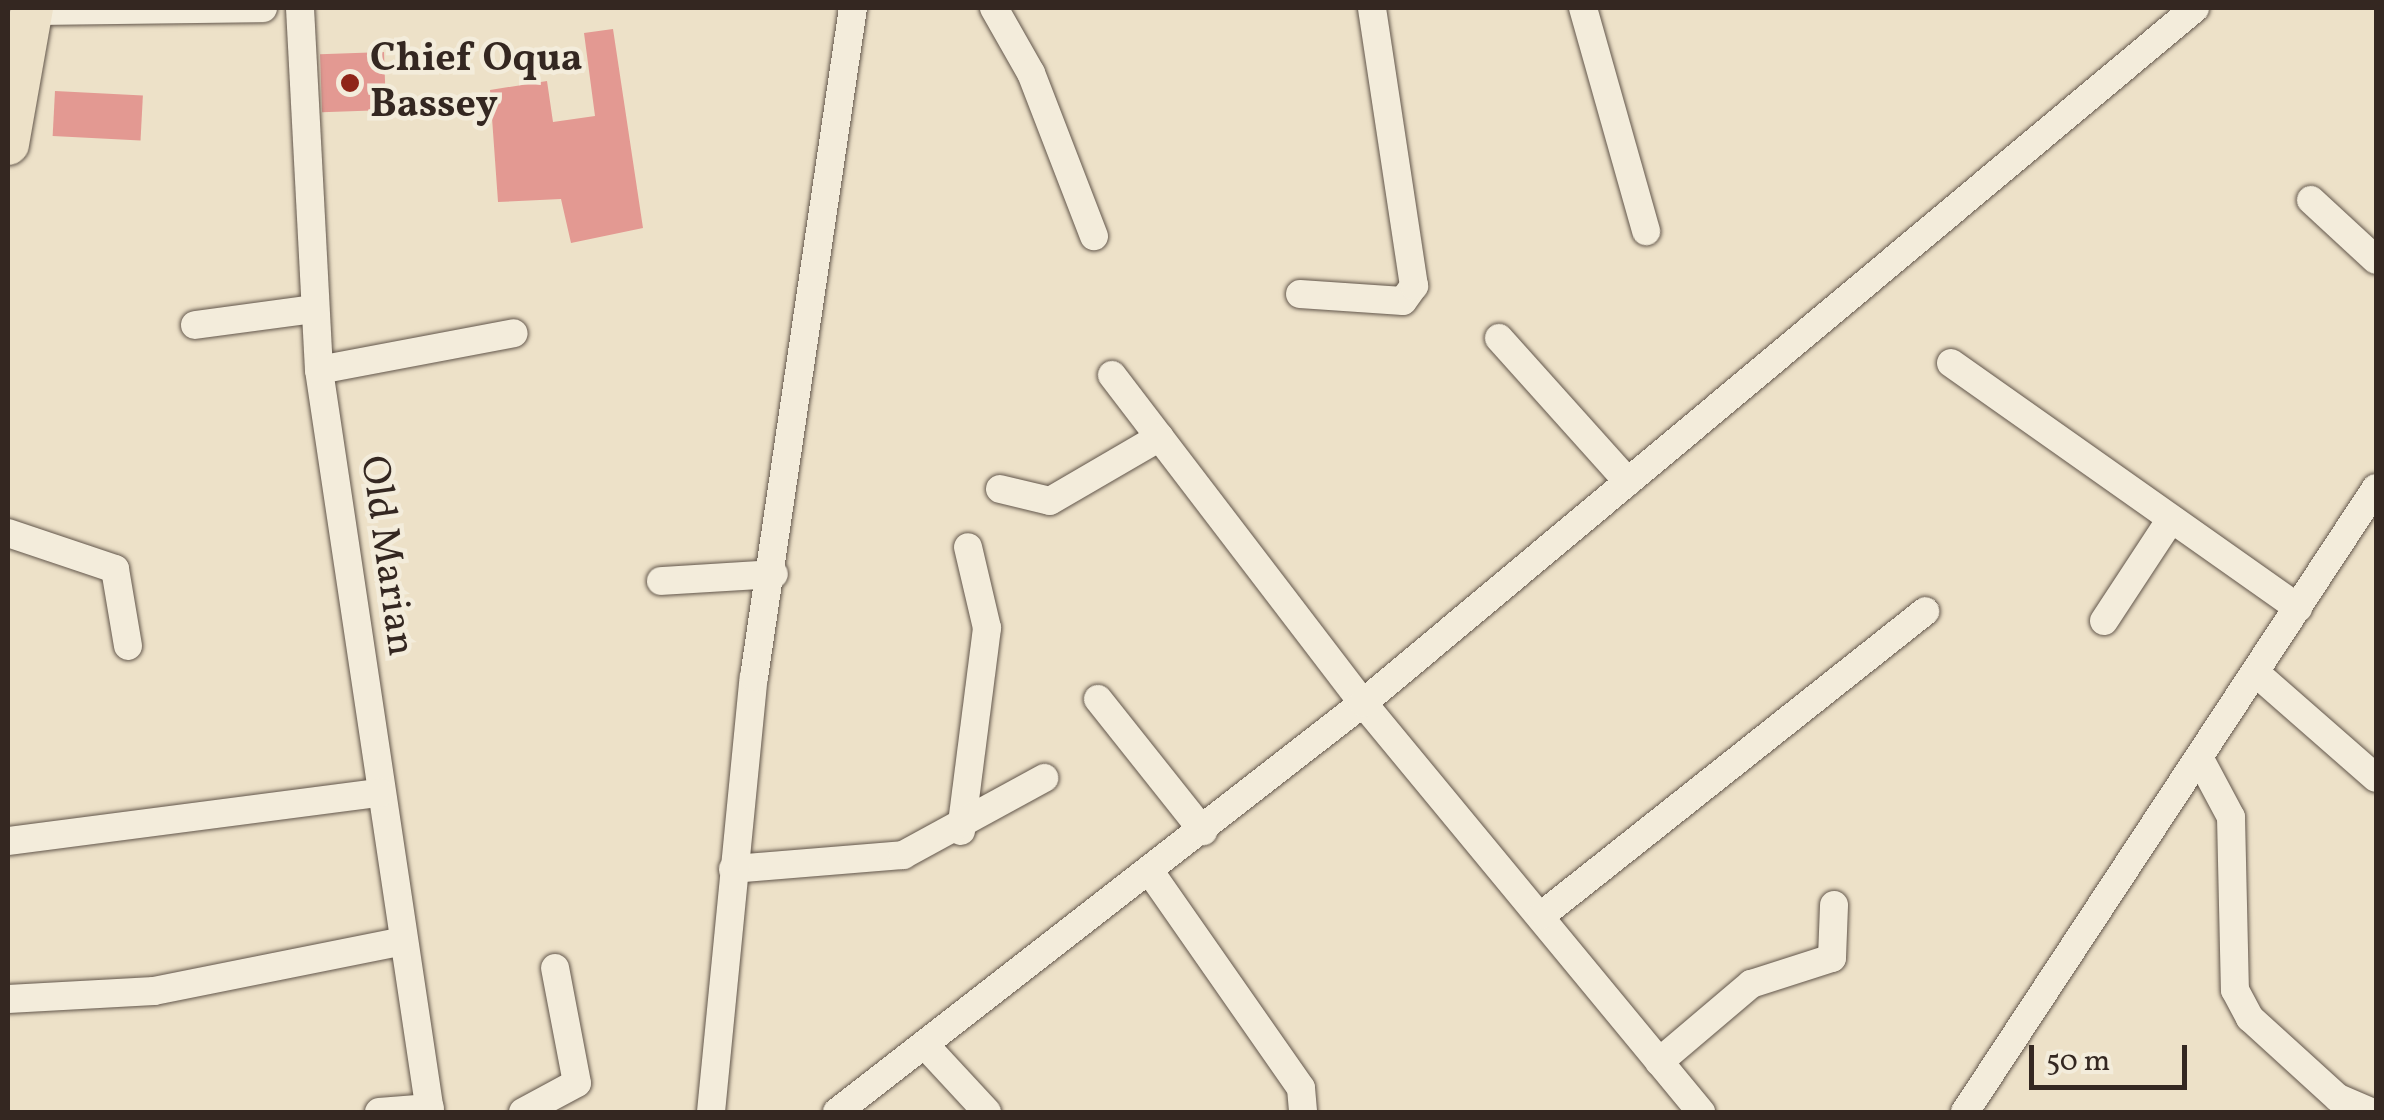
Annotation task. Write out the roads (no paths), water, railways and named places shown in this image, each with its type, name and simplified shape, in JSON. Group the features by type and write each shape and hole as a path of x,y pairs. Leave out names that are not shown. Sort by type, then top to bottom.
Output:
{"highway":[{"path":"8,144 32,9"}],"street":[{"path":"32,9 263,8"},
{"name":"Old Marian","path":"300,8 319,370 400,942 430,1110"},
{"path":"712,1112 733,869 854,8"},
{"path":"994,8 1031,73 1094,236"},
{"path":"1300,294 1403,301 1414,286 1372,8"},
{"path":"1583,8 1646,231"},
{"path":"837,1112 1151,873 1363,702 2194,8"},
{"path":"2311,200 2376,260"},
{"path":"195,325 313,309"},
{"path":"319,370 514,332"},
{"path":"1499,338 1628,482"},
{"path":"1951,363 2298,608"},
{"path":"1112,375 1363,702 1701,1112"},
{"path":"1000,490 1050,501 1160,437"},
{"path":"1965,1112 2376,488"},
{"path":"2104,621 2171,518"},
{"path":"8,532 115,569 128,646"},
{"path":"961,830 987,628 968,548"},
{"path":"661,581 774,574"},
{"path":"1542,915 1925,611"},
{"path":"2256,673 2376,778"},
{"path":"1098,699 1203,831"},
{"path":"2200,759 2232,817 2235,990 2250,1018 2338,1098 2370,1112"},
{"path":"733,869 878,862 961,830 1044,778"},
{"path":"8,841 380,793"},
{"path":"1151,873 1301,1088 1303,1112"},
{"path":"1659,1062 1751,984 1832,958 1834,906"},
{"path":"8,998 154,991 400,942"},
{"path":"523,1112 578,1083 555,968"},
{"path":"925,1045 987,1112"},
{"path":"379,1112 430,1110"}],"place":[{"name":"Chief Oqua Bassey","path":"350,83"}]}
